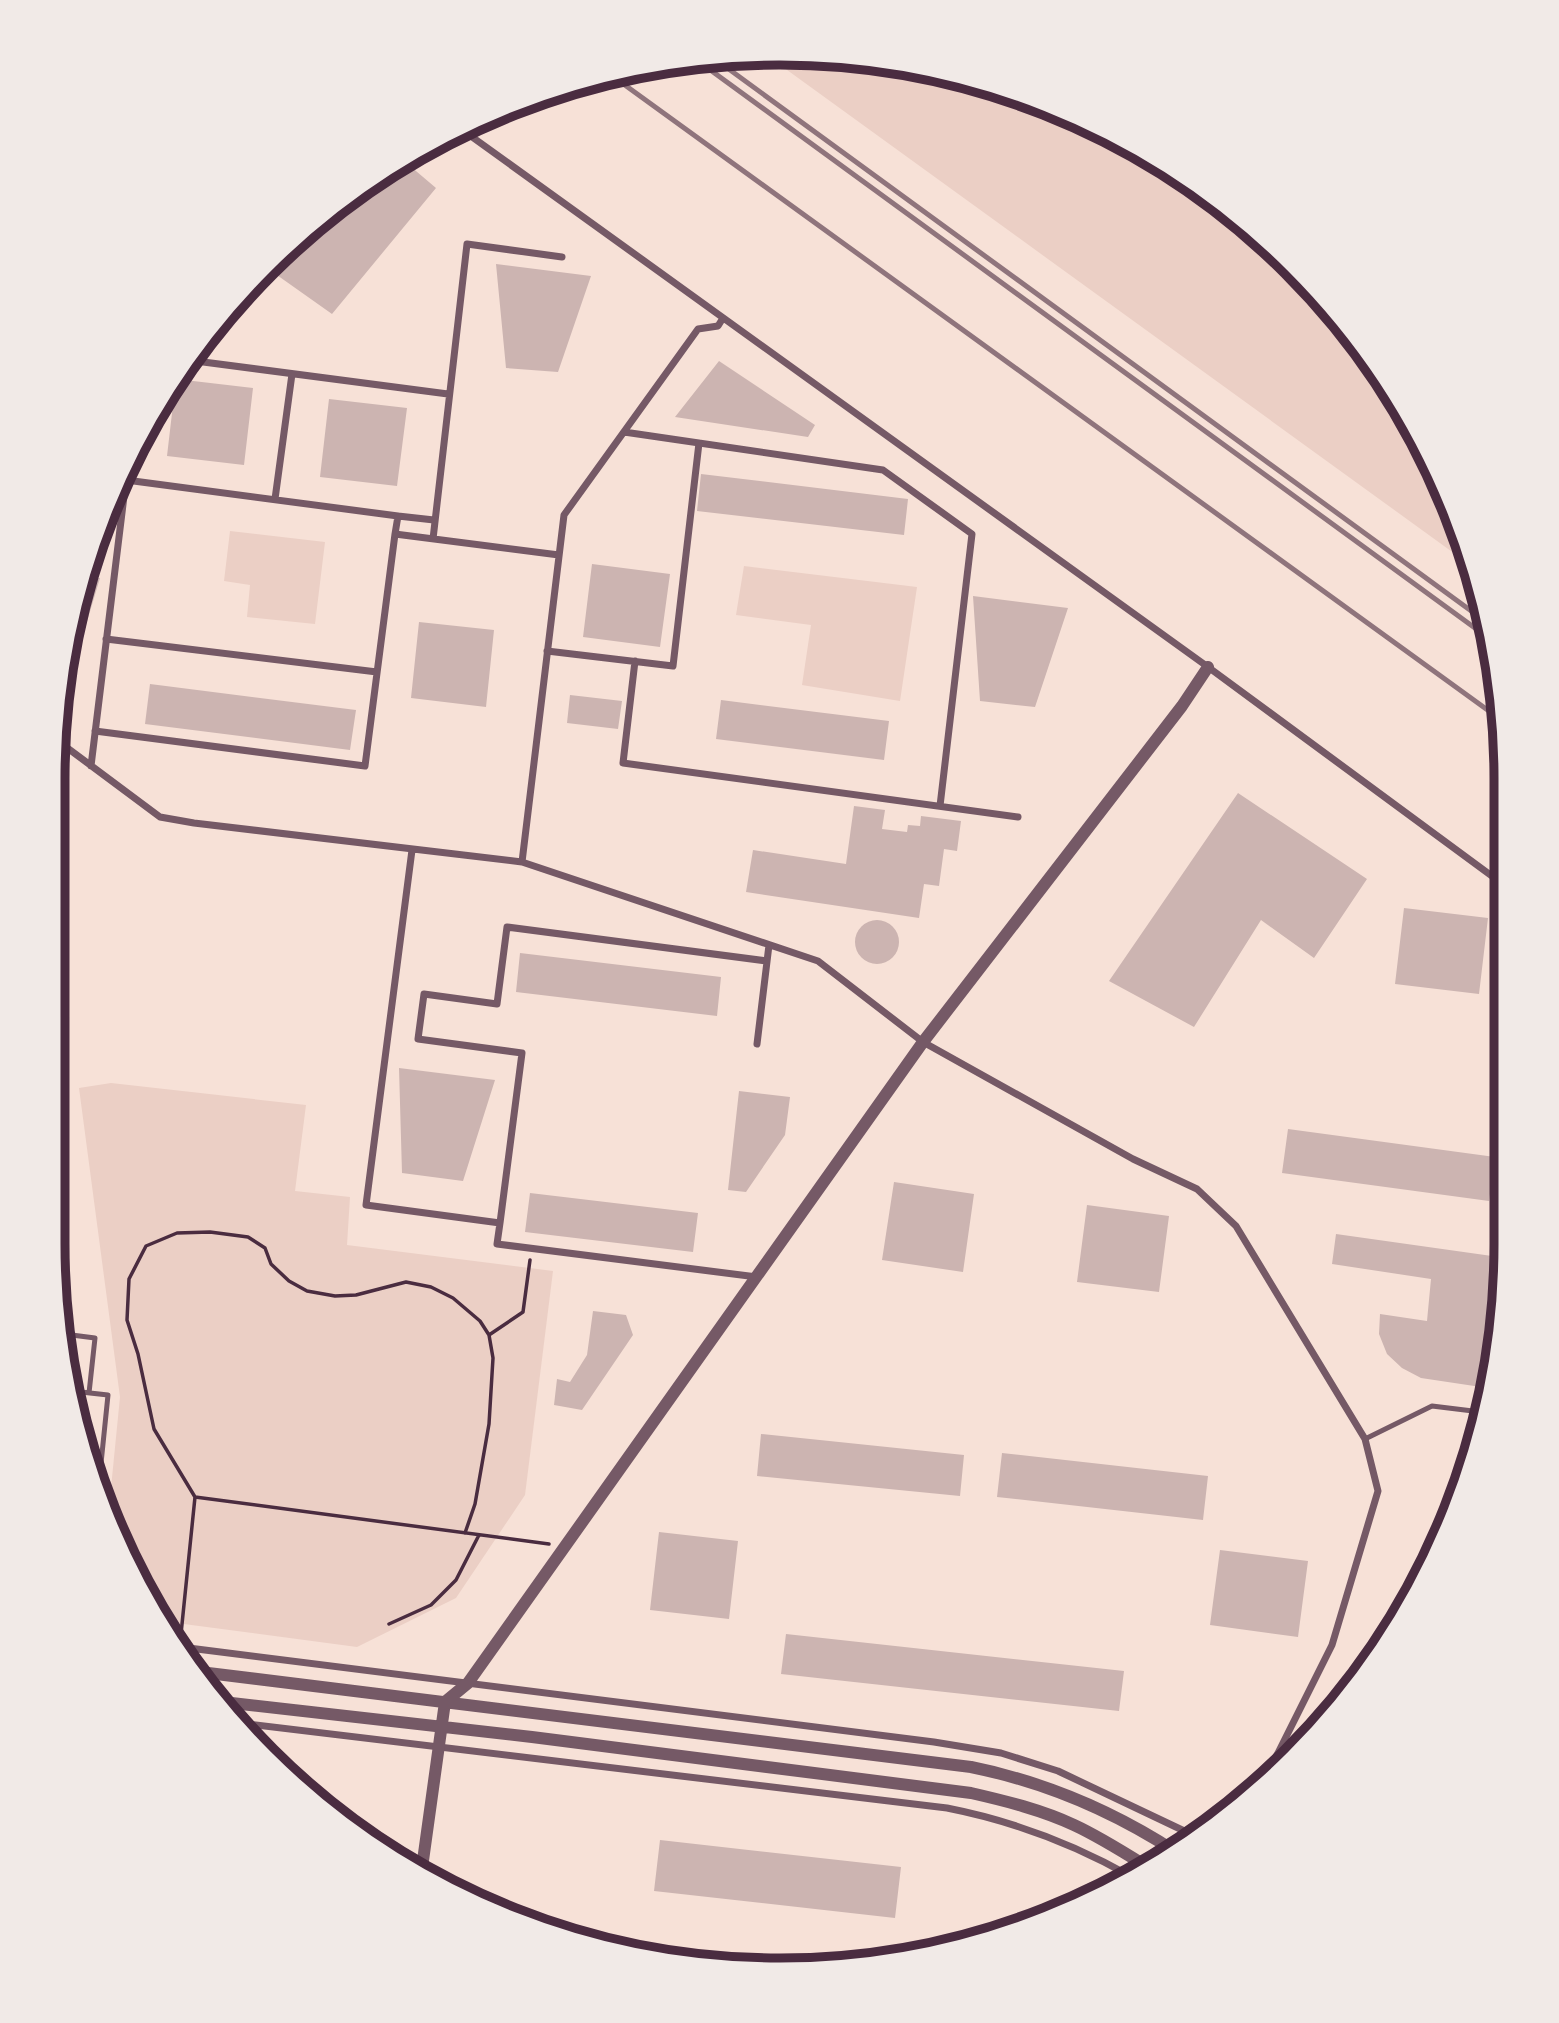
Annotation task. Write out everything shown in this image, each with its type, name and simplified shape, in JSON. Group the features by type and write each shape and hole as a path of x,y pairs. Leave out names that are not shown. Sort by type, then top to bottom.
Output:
{"street":[{"path":"469,135 1208,667 1494,878"},
{"path":"433,538 467,244 562,257"},
{"path":"522,863 564,515 698,329 718,326 723,318"},
{"path":"200,362 448,394"},
{"path":"275,499 292,374"},
{"path":"624,432 883,470 972,534 940,806"},
{"path":"547,651 673,666 698,443"},
{"path":"130,481 435,520"},
{"path":"91,766 124,494"},
{"path":"95,731 365,765 398,516"},
{"path":"395,534 559,555"},
{"path":"106,639 377,672"},
{"path":"635,661 623,764 1018,817"},
{"path":"423,1862 445,1702 468,1683 923,1042 1182,706 1208,667"},
{"path":"66,747 160,817 522,863 818,961 923,1042 1133,1159 1197,1189 1236,1226 1365,1439 1378,1491 1332,1645 1275,1759"},
{"path":"412,850 366,1205 500,1223"},
{"path":"757,1277 497,1244 522,1053 418,1039 424,994 497,1004 507,927 766,961"},
{"path":"757,1044 769,945"},
{"path":"190,1648 934,1742 1001,1753 1058,1771 1186,1832"},
{"path":"208,1673 993,1771 1069,1796 1112,1815 1165,1845"},
{"path":"232,1703 532,1737 971,1793 1072,1824 1138,1861"},
{"path":"251,1724 947,1808 984,1815 1037,1831 1086,1852 1121,1871"}],"lane":[{"path":"71,1335 95,1338 89,1393"},
{"path":"80,1392 108,1395 101,1466"},
{"path":"1365,1439 1432,1406 1474,1411"}],"path":[{"path":"182,1636 195,1497 154,1429 138,1354 127,1321 129,1279 146,1246 177,1233 210,1232 248,1237 265,1248 271,1264 289,1281 307,1291 335,1296 356,1296 406,1282 431,1287 453,1298 480,1321 489,1335 493,1358 489,1424 475,1504 465,1533"},
{"path":"489,1335 523,1312 532,1248"},
{"path":"195,1497 565,1546"},
{"path":"389,1624 431,1605 456,1580 479,1535"}],"shaded area":[{"path":"780,65 826,66 919,78 1009,103 1096,138 1177,185 1215,212 1285,274 1317,308 1374,382 1421,463 1458,556"},
{"path":"230,531 325,542 315,624 247,617 250,585 224,581"},
{"path":"744,566 917,587 900,701 802,685 811,625 736,615"},
{"path":"111,1083 306,1105 295,1191 350,1197 347,1245 553,1271 525,1495 456,1598 357,1647 174,1623 138,1560 110,1493 120,1397 79,1088"}],"building":[{"path":"412,167 436,188 332,314 275,273 344,212"},
{"path":"496,264 591,276 558,372 506,368"},
{"path":"719,361 815,425 808,437 675,417"},
{"path":"186,380 253,388 244,465 167,456 173,401"},
{"path":"329,399 407,408 397,486 320,477"},
{"path":"701,474 908,499 904,535 697,511"},
{"path":"592,564 670,574 660,647 583,637"},
{"path":"94,577 100,578 74,663 89,595"},
{"path":"973,596 1068,608 1035,707 980,701"},
{"path":"419,622 494,630 486,707 411,698"},
{"path":"150,684 356,710 350,750 145,724"},
{"path":"570,695 622,701 618,729 567,723"},
{"path":"721,700 889,721 884,760 716,739"},
{"path":"1238,793 1367,879 1314,958 1261,920 1194,1027 1109,981"},
{"path":"854,806 885,810 882,829 907,832 908,825 920,826 921,816 961,821 957,851 944,849 939,886 924,884 919,918 746,892 753,850 846,864"},
{"path":"1404,908 1488,918 1479,994 1395,984"},
{"path":"877,920 892,927 899,942 892,957 877,964 862,957 855,942 862,927"},
{"path":"520,953 721,977 717,1016 516,992"},
{"path":"399,1068 495,1080 463,1181 402,1173"},
{"path":"739,1091 790,1097 785,1135 746,1192 728,1190"},
{"path":"1288,1129 1494,1157 1489,1201 1282,1173"},
{"path":"894,1182 974,1194 963,1272 882,1260"},
{"path":"530,1193 698,1213 693,1252 525,1232"},
{"path":"1087,1205 1169,1216 1159,1292 1077,1282"},
{"path":"1336,1234 1494,1256 1493,1290 1480,1387 1421,1378 1402,1368 1387,1354 1379,1334 1380,1314 1427,1321 1431,1279 1332,1264"},
{"path":"593,1311 626,1315 633,1335 582,1410 554,1405 557,1379 570,1382 587,1355"},
{"path":"761,1434 964,1455 960,1496 757,1476"},
{"path":"1002,1453 1208,1476 1203,1520 997,1497"},
{"path":"659,1532 738,1541 729,1619 650,1610"},
{"path":"1220,1550 1308,1561 1298,1637 1210,1625"},
{"path":"786,1634 1124,1671 1119,1711 781,1674"},
{"path":"660,1840 901,1867 895,1918 654,1891"}],"railway":[{"path":"726,67 1474,613"},
{"path":"708,69 1479,631"},
{"path":"621,83 1491,712"}]}
